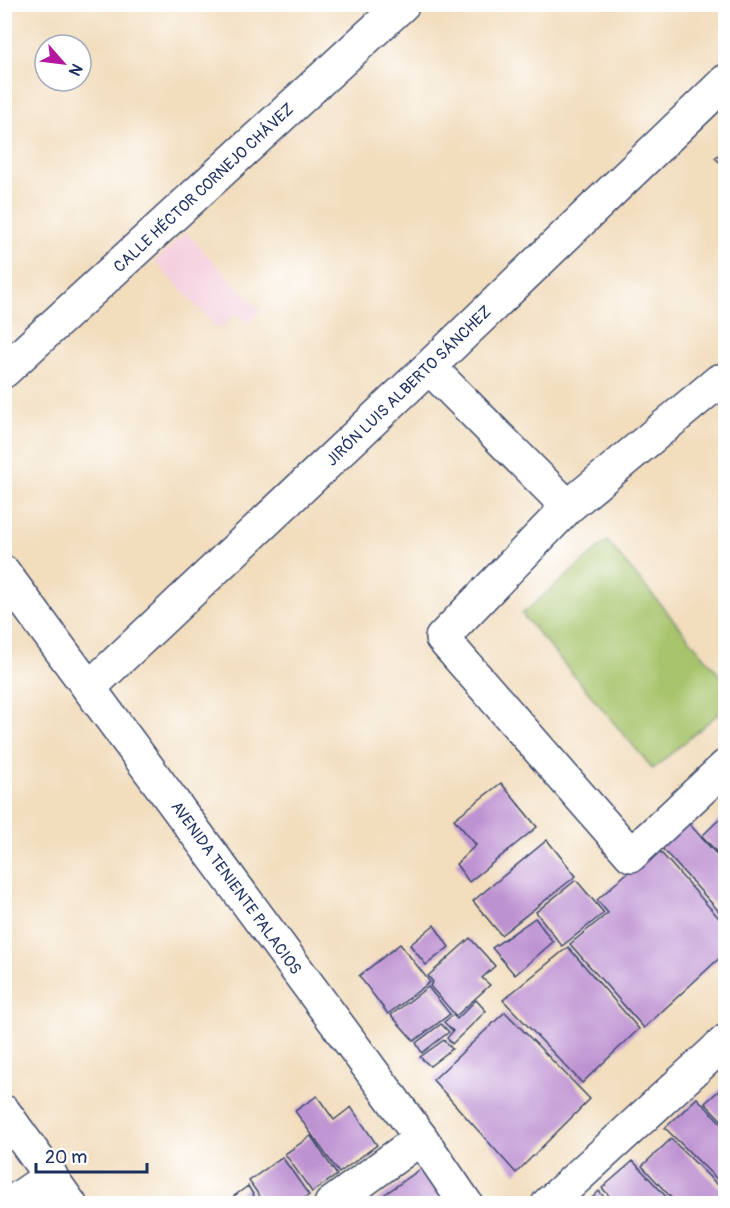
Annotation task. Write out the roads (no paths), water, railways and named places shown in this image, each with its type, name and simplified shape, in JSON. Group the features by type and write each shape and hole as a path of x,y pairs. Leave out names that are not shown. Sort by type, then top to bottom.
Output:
{"street":[{"name":"CALLE HÉCTOR CORNEJO CHÁVEZ","path":"4,371 403,4"},
{"name":"JIRÓN LUIS ALBERTO SÁNCHEZ","path":"89,688 429,367 726,81"},
{"path":"429,367 568,507"},
{"path":"726,388 719,381 568,507 442,638 631,855 726,766"},
{"name":"AVENIDA TENIENTE PALACIOS","path":"4,573 421,1138 466,1203"},
{"path":"548,1203 726,1041"},
{"path":"4,1112 70,1203"},
{"path":"331,1203 421,1138"},
{"path":"10,1203 51,1176"}]}
